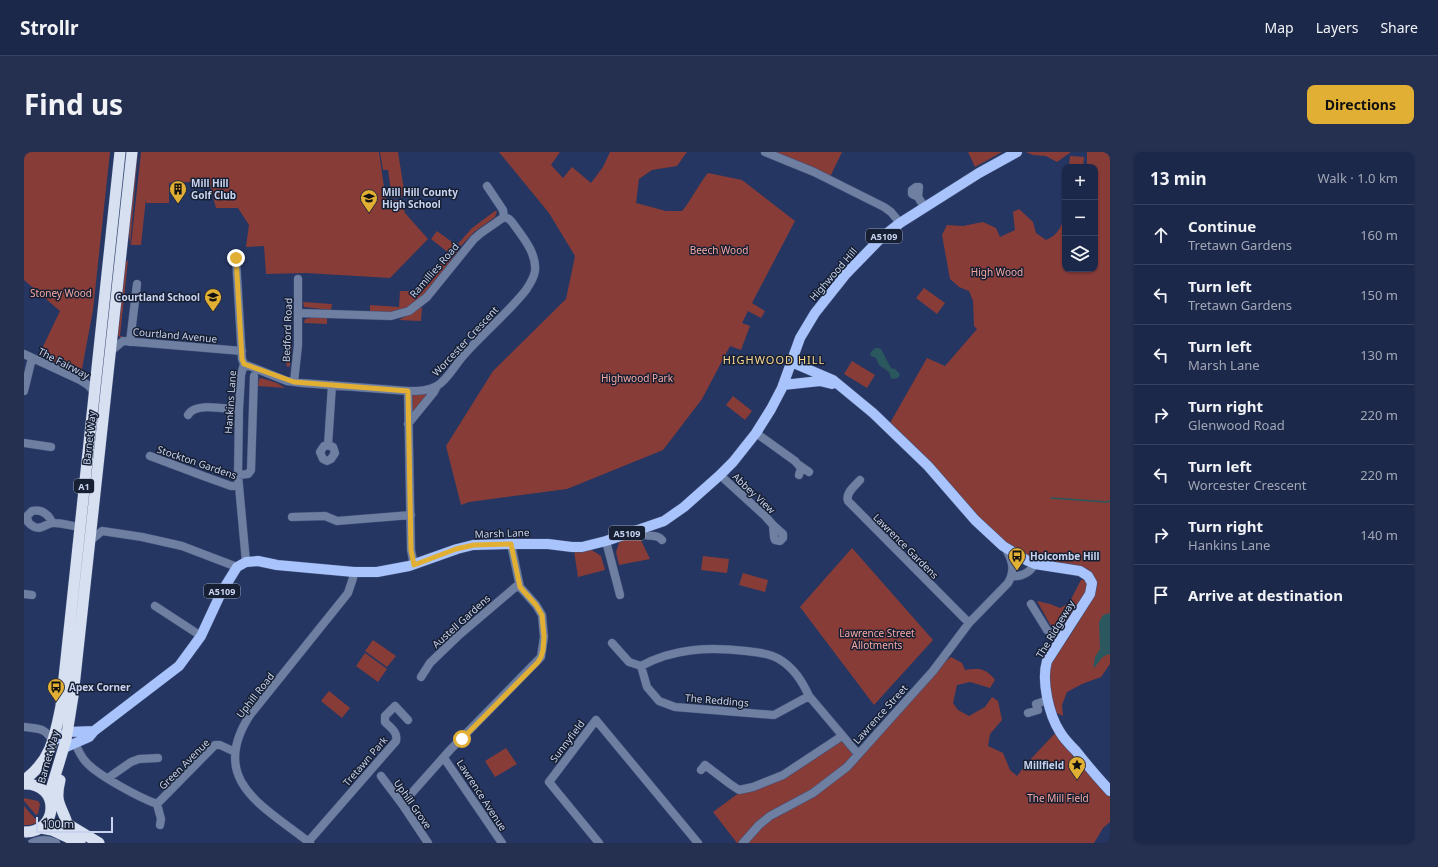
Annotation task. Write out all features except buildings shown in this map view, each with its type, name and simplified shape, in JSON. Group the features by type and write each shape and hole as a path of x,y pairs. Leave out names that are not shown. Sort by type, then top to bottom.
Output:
{"highway":[{"name":"Barnet Way","path":"24,782 45,760 53,741 62,696 120,152"},
{"name":"Barnet Way","path":"49,796 68,732 132,152"},
{"name":"A1","path":"64,748 66,757 57,796 60,809 66,817 68,826"},
{"path":"24,782 33,783 45,791 49,796 52,808 61,821 99,843"},
{"path":"27,836 41,828 46,823 52,808"},
{"path":"41,828 57,832 80,843"}],"main road":[{"name":"Highwood Hill","path":"791,362 800,338 815,313 837,284 881,238 900,223 1017,152"},
{"name":"Marsh Lane","path":"241,565 258,561 277,565 354,572 378,572 414,565 456,549 474,545 548,544 572,548 606,541 641,529 672,516 684,507 733,462 756,433 772,409 791,362"},
{"path":"791,362 833,380 873,413 928,466 975,520 1003,546"},
{"path":"785,380 797,383 820,381 838,385"},
{"name":"The Ridgeway","path":"1003,546 1035,564 1080,571 1088,576 1092,583 1090,594 1047,661 1045,691 1055,722 1060,732 1090,770 1110,791"},
{"name":"A5109","path":"64,748 89,737 94,731 179,666 201,636 221,593 241,565"},
{"path":"53,741 68,732 94,731"}],"street":[{"path":"765,152 814,172 884,207 891,212 900,223"},
{"path":"487,186 503,210 504,217"},
{"path":"918,197 925,208"},
{"name":"Worcester Crescent","path":"244,364 294,382 408,391 420,391 437,386 532,282 536,269 532,252 512,222 504,217"},
{"name":"Ramillies Road","path":"298,313 391,316 409,311 427,297 474,239 504,217"},
{"name":"Hankins Lane","path":"236,258 242,359 244,364 241,375 239,410 238,475 241,565"},
{"name":"Bedford Road","path":"294,382 298,344 298,280"},
{"path":"127,342 137,284"},
{"name":"Courtland Avenue","path":"110,352 127,342 242,351"},
{"name":"The Fairway","path":"24,354 80,380 88,385 94,392"},
{"path":"24,391 32,358"},
{"path":"238,475 248,474 251,470 254,376"},
{"path":"328,445 332,386"},
{"path":"408,424 434,392 437,386"},
{"path":"408,391 411,550 414,565"},
{"path":"188,414 192,409 201,407 239,410"},
{"path":"756,433 809,472"},
{"path":"24,443 51,447"},
{"name":"Stockton Gardens","path":"150,456 231,486 239,486"},
{"path":"799,465 801,471 799,475"},
{"name":"Abbey View","path":"720,475 765,516 773,526"},
{"name":"Lawrence Gardens","path":"860,480 847,494 848,501 969,623"},
{"path":"292,517 324,516 337,521 411,515"},
{"path":"52,522 80,526"},
{"path":"641,529 645,535 656,536 662,540"},
{"path":"90,541 102,531 142,537 182,546 241,565"},
{"path":"606,541 620,595"},
{"path":"402,804 450,750 541,657 544,637 542,615 536,605 520,587 511,544"},
{"path":"1003,546 1009,554 1014,567 1012,576 1018,577 1027,573 1035,564"},
{"name":"Uphill Road","path":"309,842 264,808 248,793 240,779 236,766 235,752 241,729 250,715 348,593 354,572"},
{"name":"Lawrence Street","path":"743,843 759,825 770,816 813,793 847,767 933,670 969,623 1008,583 1012,576"},
{"name":"Austell Gardens","path":"422,677 430,663 458,636 519,584"},
{"path":"1032,604 1047,630 1061,639"},
{"path":"155,606 201,636"},
{"path":"612,643 629,662 641,666 656,658 700,648 728,649 761,653 777,658 791,668 802,680 809,696 858,754"},
{"name":"The Reddings","path":"641,666 647,686 659,701 675,707 774,715 809,696"},
{"path":"1028,713 1038,710 1036,704 1048,700"},
{"name":"Tretawn Park","path":"309,842 396,741 397,737 395,732 385,722 385,716 395,706 408,720"},
{"path":"41,729 50,726 58,720"},
{"name":"Sunnyfield","path":"599,843 549,782 596,720 698,843"},
{"path":"24,727 41,729 48,732 53,741"},
{"path":"701,770 705,765 739,790 752,787 783,775 842,736"},
{"path":"75,743 82,757 88,764 108,778 150,802 157,804 161,819 160,825"},
{"name":"Green Avenue","path":"157,804 215,745 220,745 235,752"},
{"path":"108,778 131,762 139,759 158,758"},
{"name":"Lawrence Avenue","path":"444,758 502,843"},
{"name":"Uphill Grove","path":"381,776 428,843"},
{"path":"27,836 45,839 56,843"}],"green space":[{"name":"Stoney Wood","path":"24,152 110,152 93,310 81,374 39,355 60,311 24,280"},
{"path":"136,152 138,152 130,246 129,231"},
{"name":"Mill Hill County High School","path":"141,152 379,152 386,201 401,200 405,213 428,239 390,278 306,273 266,274 264,246 246,247 249,225 238,208 216,208 209,181 169,183 169,203 146,203 146,198 141,245 131,245"},
{"name":"Mill Hill County High School","path":"380,152 398,152 405,196 392,198 388,170 383,170"},
{"path":"499,152 560,152 551,165 563,178 572,167 591,183 603,167 610,152 687,152 677,166 652,170 639,179 636,203 666,211 682,211 708,173 742,180 795,221 752,303 765,311 761,318 748,311 742,323 750,326 741,350 730,346 702,399 663,450 567,489 469,502 461,505 446,446 493,371 566,299 575,256 549,213"},
{"path":"765,152 842,152 828,181"},
{"path":"968,152 1002,152 975,167"},
{"path":"1026,152 1071,152 1057,162 1046,156 1033,155"},
{"name":"High Wood","path":"1087,152 1110,152 1110,664 1101,677 1082,684 1067,692 1062,705 1063,716 1055,712 1049,690 1050,660 1068,639 1087,608 1097,582 1087,568 1074,564 1035,559 1006,542 982,520 926,458 890,423 927,358 945,366 977,329 974,326 973,301 969,291 959,287 950,279 942,235 947,225 963,226 983,222 996,228 1000,237 1015,230 1013,212 1019,209 1033,222 1036,233 1046,240 1057,232 1062,223 1062,272 1098,272 1098,164 1087,164"},
{"path":"1070,156 1084,157 1083,164 1069,164"},
{"path":"497,211 495,217 474,232 461,246 458,244 472,228"},
{"path":"437,231 460,248 454,257 431,239"},
{"path":"447,255 453,258 416,304 399,310 399,313 370,312 370,305 399,307 400,291 419,291 419,286 425,285"},
{"path":"128,260 120,336 122,336 122,339 117,334 124,264"},
{"path":"924,288 945,303 937,314 916,298"},
{"path":"303,302 332,304 331,310 304,307"},
{"path":"422,307 421,321 399,320"},
{"path":"327,318 327,324 304,323 305,319"},
{"path":"285,345 292,345 290,366 287,367 285,357"},
{"path":"852,361 875,375 867,388 844,374"},
{"path":"261,378 277,383 285,388 258,386 259,379"},
{"path":"429,393 412,414 412,395"},
{"path":"733,396 752,411 745,420 726,405"},
{"path":"638,534 650,559 619,565 616,552 620,540"},
{"name":"Lawrence Street Allotments","path":"852,548 933,640 874,705 800,607"},
{"path":"590,549 601,556 605,570 578,577 574,551"},
{"path":"703,556 729,559 727,573 701,570"},
{"path":"743,573 768,580 765,592 739,585"},
{"path":"1086,579 1088,588 1056,635 1037,601 1060,608 1069,603 1081,580"},
{"path":"373,640 396,656 387,667 365,651"},
{"path":"365,653 387,669 378,682 356,666"},
{"name":"The Mill Field","path":"951,657 962,663 965,670 974,669 985,671 995,680 990,688 970,682 957,685 953,703 958,710 969,716 985,707 992,697 998,701 1002,720 990,734 988,746 1003,753 1010,770 1017,776 1027,763 1059,729 1110,789 1110,822 1103,828 1094,843 737,843 713,812 736,795 841,740 855,756 933,671"},
{"path":"329,691 350,708 342,718 321,701"},
{"path":"506,748 517,764 495,777 485,761"},
{"path":"24,798 38,801 40,804 38,814 36,815 24,801"},
{"path":"24,806 38,822 30,825 24,825"}],"shaded area":[{"path":"875,348 881,349 891,368 895,369 900,374 898,378 892,379 889,372 879,365 876,358 871,356 870,353"},
{"path":"1110,613 1110,654 1104,656 1093,668 1095,657 1100,649 1099,622 1103,615"}],"waterway":[{"path":"1051,498 1110,501"}],"place":[{"name":"Mill Hill Golf Club","path":"178,204"},
{"name":"Mill Hill County High School","path":"369,213"},
{"name":"Courtland School","path":"213,312"},
{"name":"Holcombe Hill","path":"1017,571"},
{"name":"Apex Corner","path":"56,702"},
{"name":"Millfield","path":"1077,780"}],"district":[{"name":"HIGHWOOD HILL","path":"774,359"}],"route":[{"path":"236,258 242,359 244,364 287,381 408,391 411,550 414,565 456,549 474,545 511,544 520,587 540,610 542,615 544,637 543,650 538,662 462,739"}],"park label":[{"name":"Beech Wood","path":"719,250"},
{"name":"Highwood Park","path":"637,378"}]}
